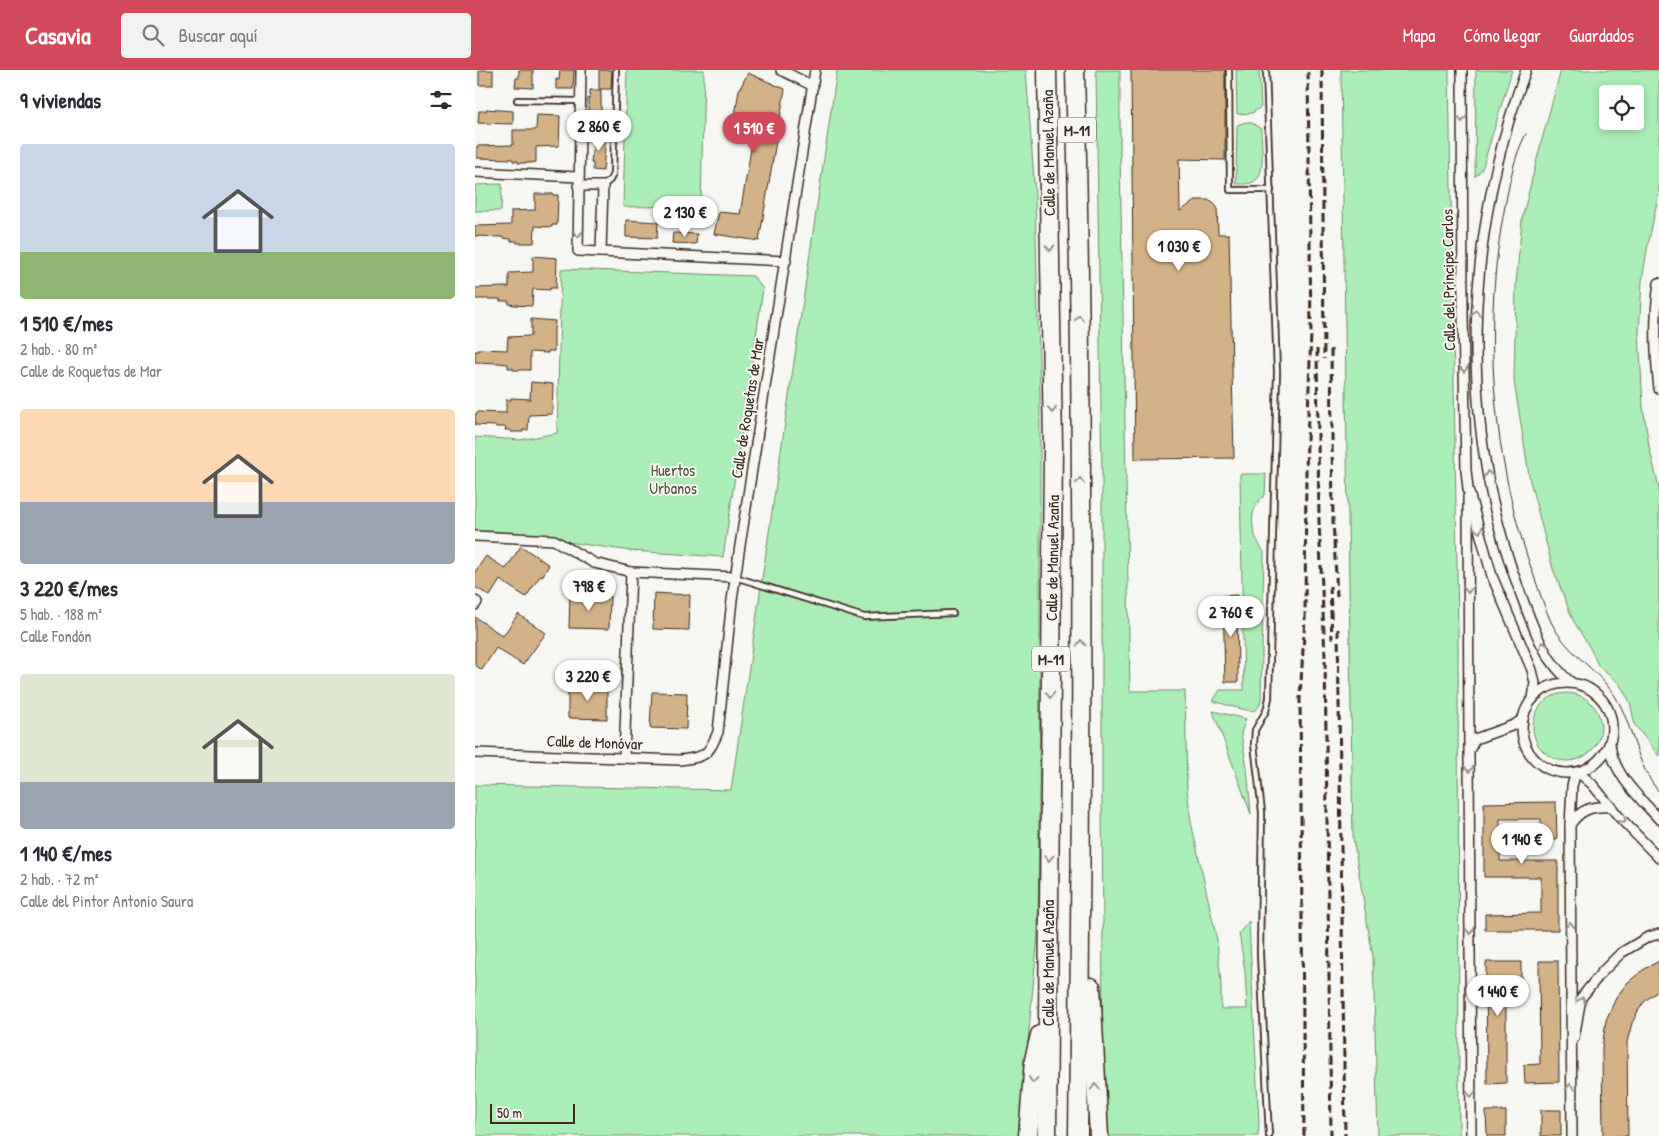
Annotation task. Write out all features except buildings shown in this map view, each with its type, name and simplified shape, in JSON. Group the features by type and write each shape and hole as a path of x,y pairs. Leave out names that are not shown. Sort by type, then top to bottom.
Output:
{"highway":[{"path":"1034,70 1048,151"},
{"name":"Calle de Manuel Azaña","path":"1047,70 1053,457 1047,1136"},
{"name":"Calle de Manuel Azaña","path":"1075,70 1078,189 1082,780 1078,1136"},
{"path":"1078,189 1086,70"},
{"path":"1082,780 1094,1074 1099,1136"},
{"path":"1028,1136 1035,1060 1047,998"}],"street":[{"path":"581,70 578,251 786,261"},
{"path":"781,70 813,86"},
{"name":"Calle de Roquetas de Mar","path":"711,750 718,732 735,577 815,70"},
{"name":"Calle del Príncipe Carlos","path":"1463,70 1463,316 1468,489 1471,1136"},
{"name":"Calle del Príncipe Carlos","path":"1526,70 1505,133 1489,199 1479,261 1476,300 1477,374 1481,427 1502,541 1539,639 1561,675 1572,683"},
{"path":"475,172 578,181 603,186 601,252"},
{"path":"1659,283 1656,305 1656,362 1659,389"},
{"name":"Calle del Príncipe Carlos","path":"1468,489 1492,576 1532,670 1535,683 1533,699"},
{"path":"475,536 554,540 594,563 631,572 735,577"},
{"path":"624,758 631,572"},
{"path":"475,601 477,602 475,605"},
{"path":"1610,744 1600,759 1586,769 1577,772 1558,772 1542,765 1525,745 1523,719 1533,699 1546,688 1563,682 1589,688 1597,694 1608,708 1612,726 1610,744 1614,762 1621,774 1659,819"},
{"path":"1469,750 1475,739 1514,725 1523,719"},
{"name":"Calle de Monóvar","path":"475,753 680,760 699,758 711,750"},
{"path":"1577,772 1592,784 1659,858"},
{"path":"1572,1136 1570,1065 1570,826 1572,786 1577,772"},
{"path":"1570,826 1575,818 1586,809 1598,806 1612,807"},
{"path":"1570,1065 1581,998 1601,972 1621,953 1648,937 1659,934"}],"lane":[{"path":"603,186 611,180 613,174 616,70"},
{"path":"1229,70 1230,190 1271,190"},
{"path":"1266,70 1277,372 1269,698 1266,711 1255,730 1254,744 1263,812 1259,954 1269,1136"},
{"path":"517,100 581,101"},
{"path":"580,130 615,131"},
{"path":"735,577 864,617 953,613"}],"green space":[{"path":"627,70 704,70 701,206 623,207"},
{"path":"837,70 1026,70 1035,194 1040,400 1040,668 1038,934 1019,1136 475,1136 475,785 731,790"},
{"path":"1096,70 1120,70 1130,691 1185,691 1187,790 1191,822 1217,940 1221,1009 1247,1009 1245,971 1239,933 1249,921 1259,1124 1258,1136 1106,1136 1102,1068 1102,477"},
{"path":"1236,70 1259,70 1261,107 1252,113 1237,114"},
{"path":"1341,70 1449,70 1458,631 1459,1136 1378,1136 1373,957 1353,838"},
{"path":"1476,70 1512,70 1482,169 1475,177"},
{"path":"1561,70 1659,70 1659,192 1642,281 1639,333 1643,407 1649,446 1659,488 1659,756 1635,725 1630,702 1619,683 1599,667 1573,620 1553,569 1530,481 1514,381 1516,285 1522,219"},
{"path":"1246,122 1252,123 1261,129 1262,164 1259,176 1254,182 1236,184 1237,125"},
{"path":"502,184 501,211 475,211 475,185"},
{"name":"Huertos Urbanos","path":"561,269 753,276 763,289 723,557 631,551 554,540 475,536 475,437 520,440 557,433"},
{"path":"1240,474 1266,474 1265,495 1255,508 1252,522 1256,538 1264,552 1261,700 1257,708 1252,711 1213,701 1220,690 1244,690"},
{"path":"1560,693 1574,693 1586,698 1596,708 1601,720 1601,734 1596,746 1586,756 1574,761 1560,761 1548,756 1538,746 1533,734 1533,720 1538,708 1548,698"},
{"path":"1213,711 1246,719 1241,733 1247,768 1251,814"}],"tram line":[{"path":"1526,134 1515,160 1505,206 1498,252 1494,299 1493,347 1495,394 1500,442 1509,489 1520,534 1551,622 1565,643 1600,677 1615,696 1627,720 1645,769 1659,792"}],"railway":[{"path":"1304,1136 1300,698 1305,618 1306,470 1311,333 1308,70"},
{"path":"1322,70 1324,359"},
{"path":"1317,349 1319,521 1325,657 1331,1136"},
{"path":"1331,349 1333,520 1337,596"},
{"path":"1330,586 1332,639"},
{"path":"1338,629 1345,1136"}]}
